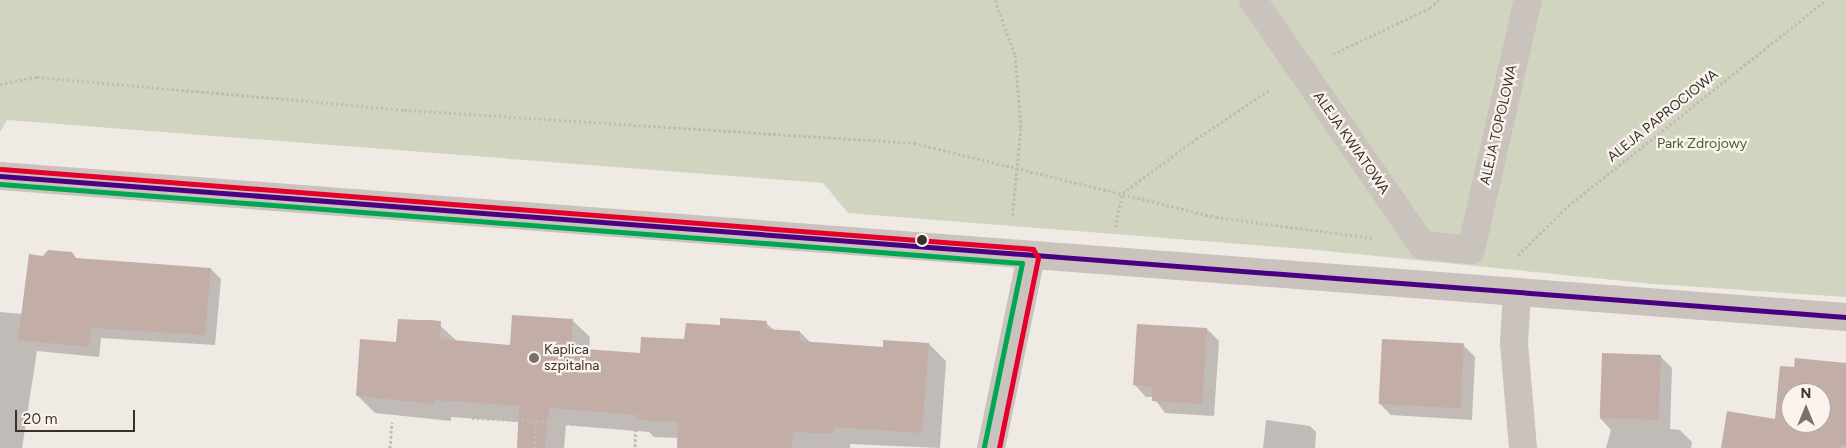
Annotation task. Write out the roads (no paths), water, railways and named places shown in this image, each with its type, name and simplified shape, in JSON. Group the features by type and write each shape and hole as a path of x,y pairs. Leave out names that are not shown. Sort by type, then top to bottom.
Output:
{"street":[{"name":"ALEJA KWIATOWA","path":"1253,0 1422,245"},
{"name":"ALEJA TOPOLOWA","path":"1422,245 1471,250 1528,0"},
{"path":"0,176 1846,317"},
{"path":"991,448 1020,255"},
{"path":"1517,292 1514,344 1523,448"}],"place":[{"name":"Kaplica szpitalna","path":"534,358"}],"park label":[{"name":"Park Zdrojowy","path":"1702,144"}]}
